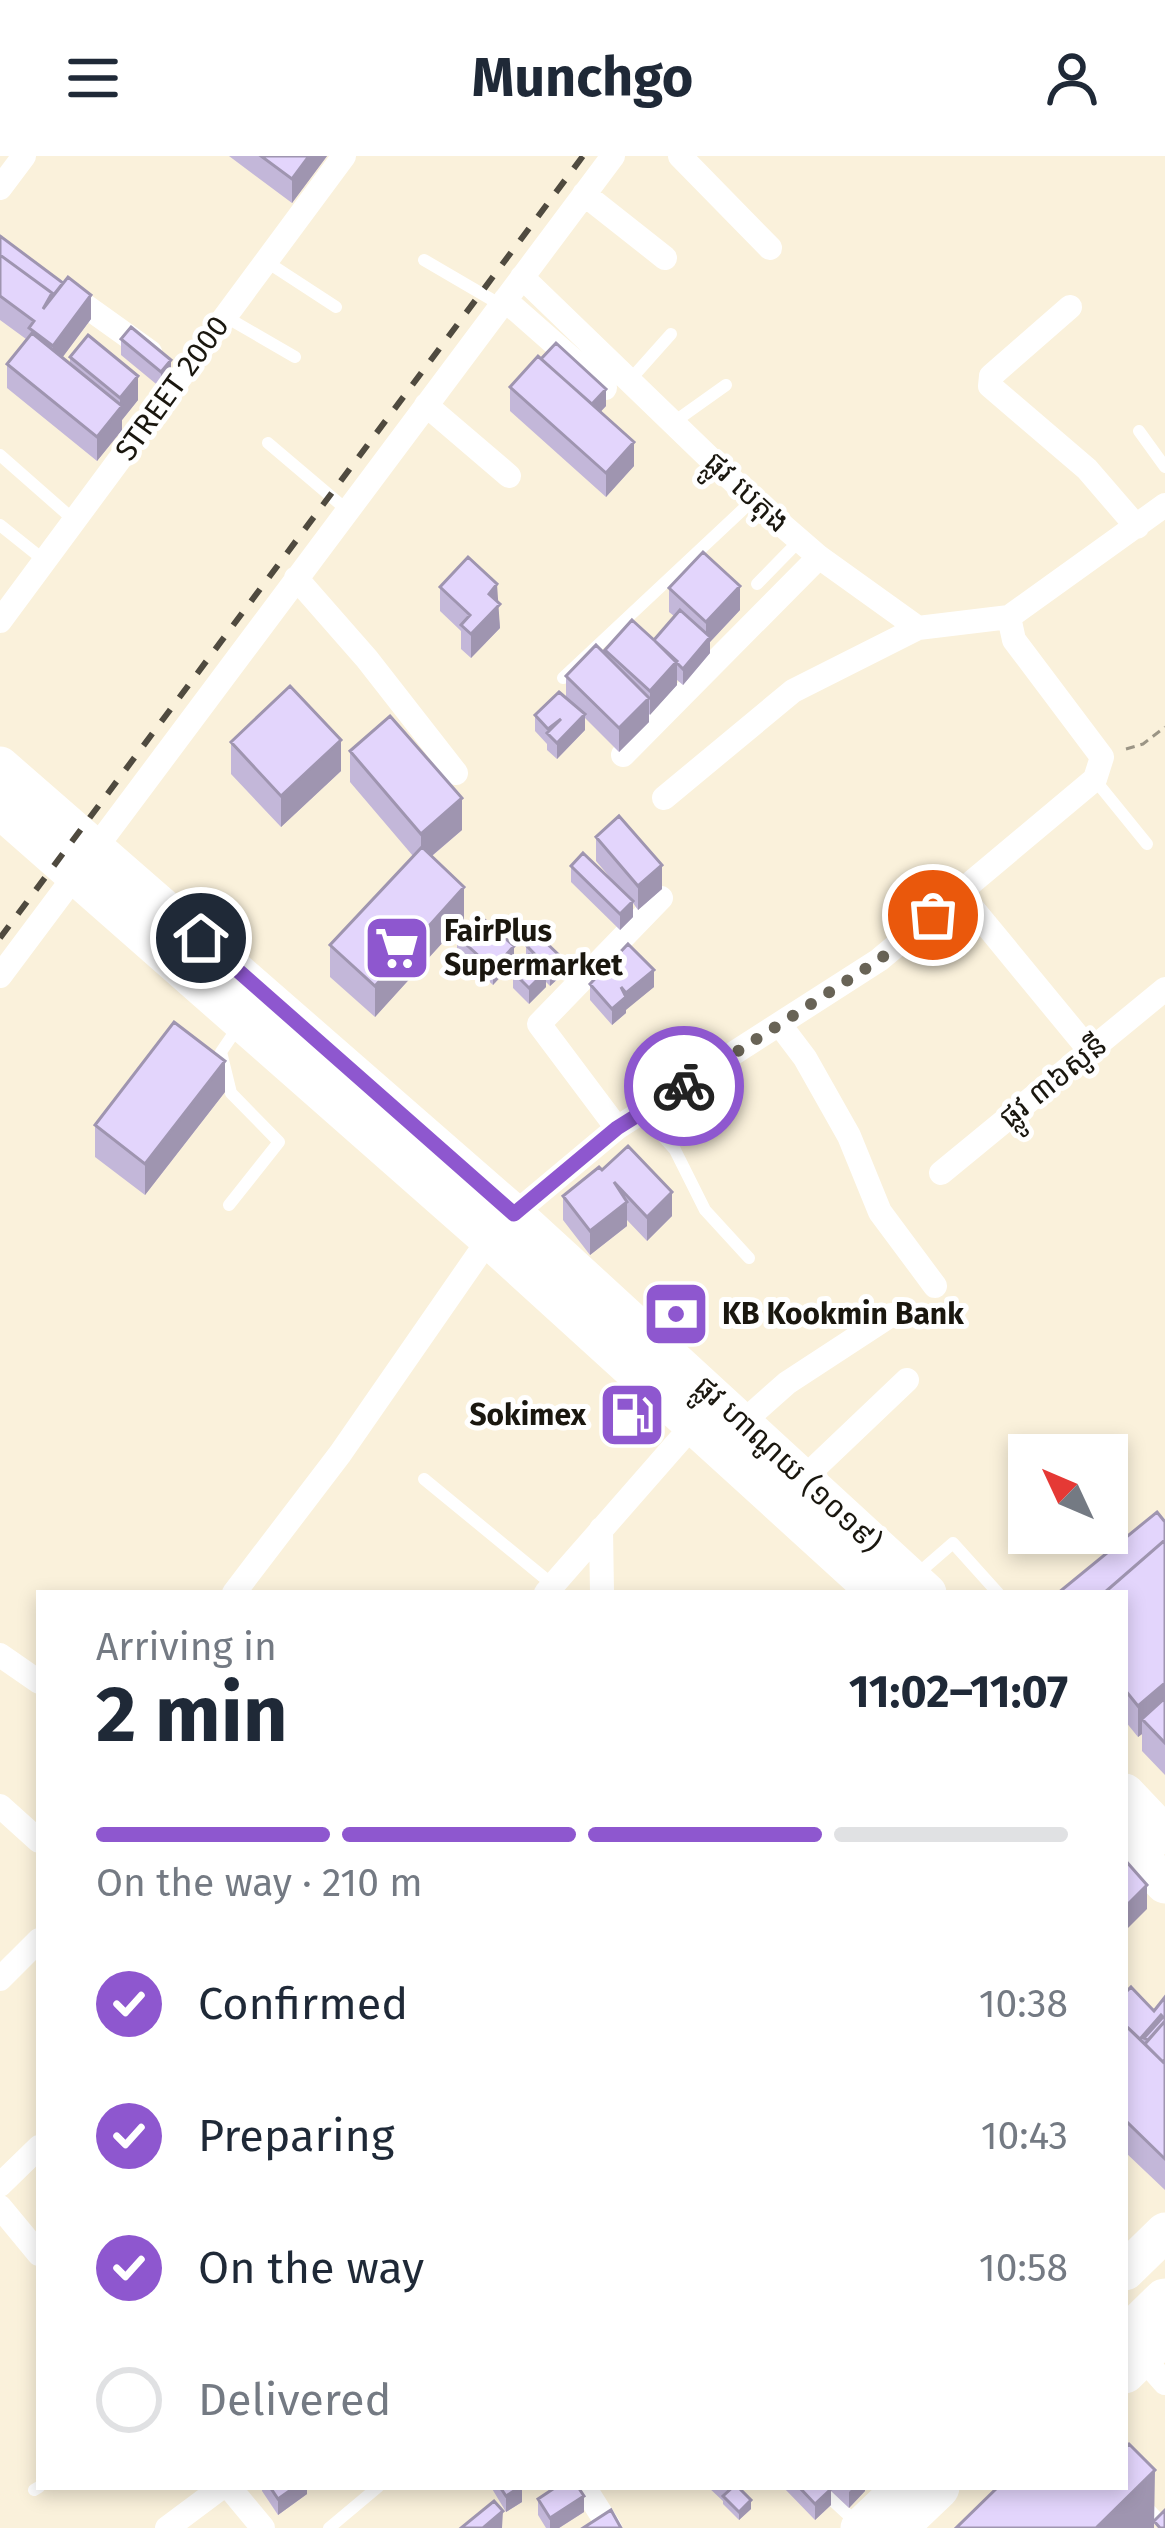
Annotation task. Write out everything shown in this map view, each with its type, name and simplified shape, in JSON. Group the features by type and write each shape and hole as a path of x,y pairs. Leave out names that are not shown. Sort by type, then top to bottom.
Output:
{"highway":[{"path":"1144,2358 1165,2301"},
{"path":"894,2528 934,2490"},
{"path":"932,2528 971,2490"}],"main road":[{"name":"ផ្លូវ ហាណូយ (១០១៩)","path":"0,766 242,1021 502,1226"},
{"name":"ផ្លូវ ហាណូយ (១០១៩)","path":"0,808 87,860 718,1414 906,1588"},
{"name":"ផ្លូវ ហាណូយ (១០១៩)","path":"718,1414 804,1478 906,1588"},
{"path":"1128,1796 1165,1835"},
{"path":"1128,1845 1165,1884"},
{"path":"1144,2358 1148,2335 1137,2312 1133,2278 1165,2232"},
{"path":"861,2528 899,2490"}],"street":[{"path":"0,188 24,156"},
{"name":"STREET 2000","path":"0,621 344,156"},
{"path":"0,976 613,156"},
{"path":"680,156 770,248"},
{"path":"584,194 665,258"},
{"path":"36,272 182,375"},
{"name":"ផ្លូវ បេតុង","path":"522,277 617,384 673,423 809,548 918,628"},
{"path":"503,302 617,384"},
{"path":"1070,307 991,376 990,386 1088,469 1137,527"},
{"path":"427,405 509,476"},
{"path":"664,798 793,691 918,628 1009,617 1165,505"},
{"path":"623,755 809,548"},
{"path":"296,578 368,659 456,773"},
{"path":"236,1590 502,1226 617,1128 879,960 1098,768 1014,640 1009,617"},
{"path":"960,893 1090,1051"},
{"path":"617,1128 539,1024 661,898"},
{"name":"ផ្លូវ ៣៦សូនី","path":"941,1173 1165,989"},
{"path":"780,1025 805,1058 849,1136 880,1212 935,1286"},
{"path":"549,1589 718,1414 787,1383 891,1315"},
{"path":"804,1478 907,1380"},
{"path":"602,1529 602,1590"},
{"path":"0,1655 36,1680"},
{"path":"0,1806 36,1838"},
{"path":"0,1979 36,1943"},
{"path":"0,2185 36,2150"},
{"path":"0,2207 36,2250"},
{"path":"167,2528 222,2490"},
{"path":"229,2490 263,2528"},
{"path":"586,2490 610,2528"}],"lane":[{"path":"424,260 503,302"},
{"path":"266,261 336,308"},
{"path":"224,317 295,357"},
{"path":"617,384 671,334"},
{"path":"673,423 726,385"},
{"path":"1139,430 1165,467"},
{"path":"268,443 347,511"},
{"path":"0,455 75,521"},
{"path":"562,678 753,500"},
{"path":"0,525 46,562"},
{"path":"757,584 809,548"},
{"path":"1098,768 1147,844"},
{"path":"229,1205 278,1142 229,1088 221,1052 242,1021"},
{"path":"642,1113 675,1150 705,1210 749,1258"},
{"path":"424,1479 549,1589"},
{"path":"906,1588 952,1543 995,1590"},
{"path":"1128,2487 1165,2526"},
{"path":"329,2528 374,2490"},
{"path":"821,2490 861,2528"}],"path":[{"path":"1098,768 1165,727"}],"building":[{"path":"261,156 309,156 292,179"},
{"path":"0,236 63,283 52,297 0,255"},
{"path":"0,255 52,293 43,309 68,277 91,295 53,346 29,328 34,321 0,296"},
{"path":"131,327 171,360 161,372 121,339"},
{"path":"32,333 122,406 97,437 7,364"},
{"path":"88,335 138,376 120,398 70,357"},
{"path":"556,343 606,389 592,404 541,359"},
{"path":"538,356 634,442 606,473 510,387"},
{"path":"703,552 740,586 706,622 669,588"},
{"path":"468,557 497,584 489,594 500,604 471,634 461,625 470,615 440,587"},
{"path":"680,610 710,637 683,669 654,640"},
{"path":"632,620 677,661 650,691 605,650"},
{"path":"596,645 649,698 619,728 566,676"},
{"path":"290,686 341,740 281,796 231,742"},
{"path":"559,692 585,714 557,743 547,733 561,719 548,729 535,715"},
{"path":"390,716 462,798 421,834 350,751"},
{"path":"619,816 662,865 638,886 596,837"},
{"path":"422,847 464,887 375,986 330,945"},
{"path":"583,853 633,901 620,914 571,866"},
{"path":"478,914 514,946 493,969 457,936"},
{"path":"537,934 562,958 550,970 526,945"},
{"path":"628,944 654,970 626,993 621,987 626,997 612,1009 590,984"},
{"path":"529,955 546,971 529,988 513,972"},
{"path":"174,1022 225,1061 145,1164 95,1125"},
{"path":"628,1146 672,1192 647,1217 614,1182 627,1202 590,1231 563,1196"},
{"path":"1157,1512 1165,1522 1165,1540 1107,1590 1062,1590 1106,1554 1128,1554 1128,1536"},
{"path":"1165,1540 1165,1683 1138,1706 1128,1694 1128,1590 1107,1590"},
{"path":"1165,1698 1165,1743 1142,1719"},
{"path":"1128,1863 1147,1885 1128,1904"},
{"path":"1131,1987 1154,2011 1165,1997 1165,2021 1148,2040 1144,2038 1163,2017 1140,2039 1128,2028"},
{"path":"1165,2021 1165,2059 1163,2062 1145,2044"},
{"path":"1128,2028 1165,2064 1165,2159 1128,2123"},
{"path":"1128,2445 1155,2470 1096,2528 956,2528 995,2490 1128,2490"},
{"path":"552,2490 580,2490 584,2496 550,2518 538,2499"},
{"path":"741,2490 751,2500 739,2512 723,2496"},
{"path":"802,2490 830,2490 815,2504"},
{"path":"494,2501 503,2511 483,2528 461,2528"},
{"path":"611,2510 621,2528 583,2528"},
{"path":"1165,2510 1165,2528 1160,2528 1154,2521"}],"railway":[{"path":"0,938 583,156"}],"way so far":[{"path":"684,1086 879,960 933,915"}],"place":[{"name":"FairPlus Supermarket","path":"397,948"},
{"name":"KB Kookmin Bank","path":"676,1314"},
{"name":"Sokimex","path":"632,1415"}],"route":[{"path":"201,938 514,1214 617,1128 684,1086"}]}
